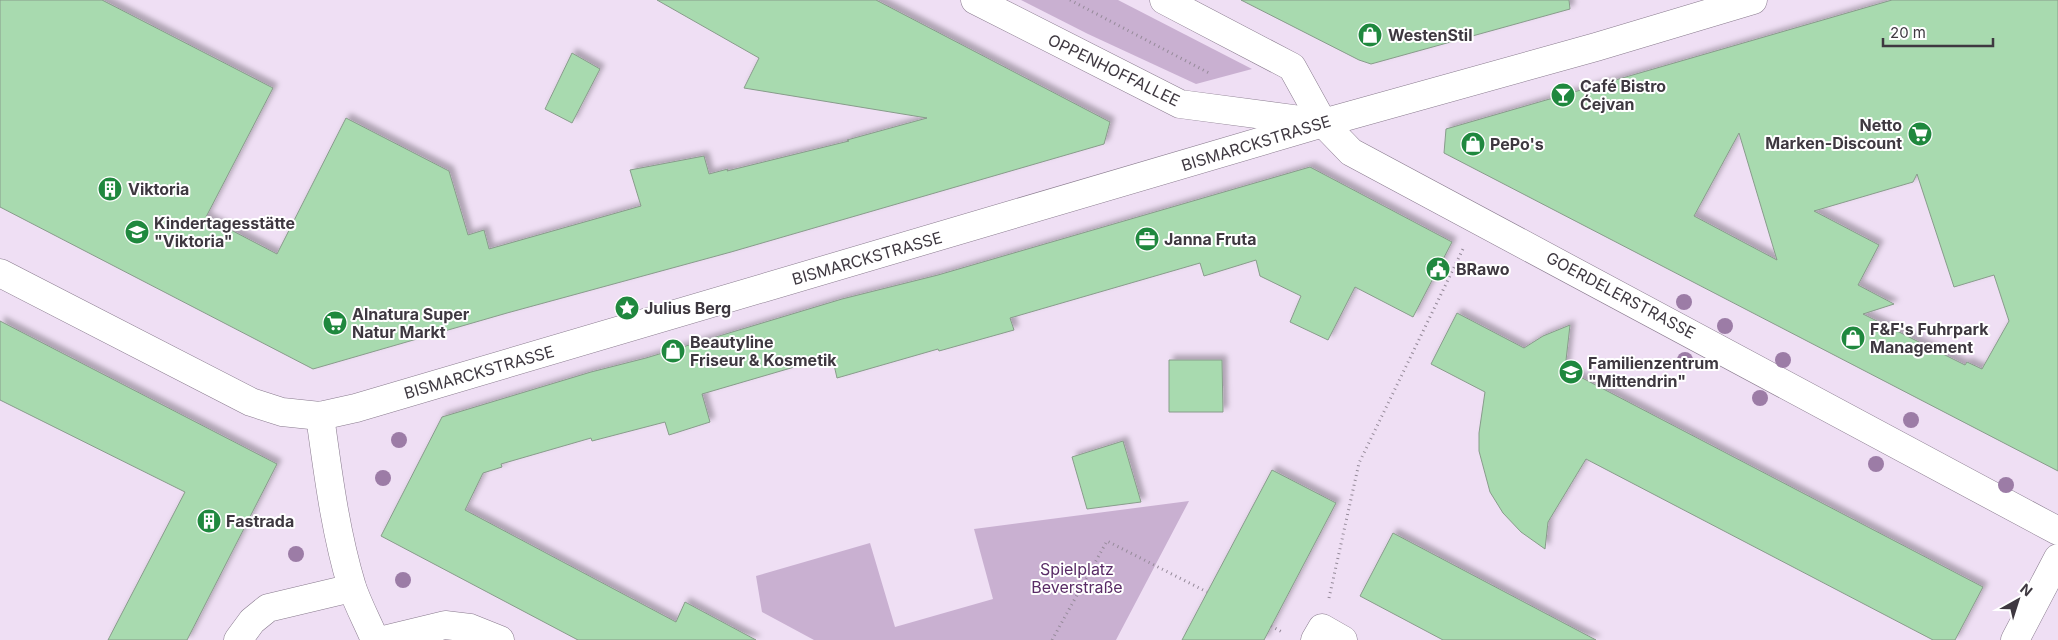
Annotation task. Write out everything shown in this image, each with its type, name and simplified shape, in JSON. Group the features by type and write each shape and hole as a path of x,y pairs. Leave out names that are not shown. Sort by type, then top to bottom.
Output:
{"street":[{"name":"OPPENHOFFALLEE","path":"975,0 1180,104 1323,123"},
{"path":"1164,0 1292,67 1323,123"},
{"name":"BISMARCKSTRASSE","path":"0,273 251,402 282,412 320,416 356,408 1323,123 1596,47 1753,0"},
{"name":"GOERDELERSTRASSE","path":"1323,123 1351,152 2058,531"},
{"path":"320,416 329,485 352,588 375,640"},
{"path":"2015,640 2058,558"},
{"path":"238,640 252,621 268,608 352,588"},
{"path":"383,640 445,625 470,628 500,640"}],"path":[{"path":"1070,0 1215,76"},
{"path":"1327,636 1359,463 1477,219"},
{"path":"1052,640 1107,541 1207,592"}],"green space":[{"path":"1021,0 1118,0 1252,69 1196,84 1088,34"},
{"name":"Spielplatz Beverstraße","path":"1189,501 1116,640 814,640 762,612 756,576 870,543 895,627 993,599 974,529"}],"building":[{"path":"0,0 102,0 273,88 206,217 277,254 346,118 449,171 468,235 484,230 489,249 641,206 630,170 704,156 709,174 728,169 727,171 849,141 847,140 927,118 744,88 759,58 657,0 876,0 1110,122 1104,144 731,252 507,313 313,369 0,207"},
{"path":"1241,0 1569,0 1570,9 1371,64 1359,60"},
{"path":"1892,0 2058,0 2058,471 1444,153 1446,129","holes":["1739,133 1777,260 1694,216","1917,174 1954,287 1994,275 2009,321 1982,369 1967,362 1965,365 1863,314 1894,304 1858,285 1879,245 1814,211 1913,182"]},
{"path":"572,53 600,69 572,123 545,109"},
{"path":"1310,167 1452,242 1413,317 1355,287 1328,340 1290,322 1301,296 1260,276 1256,260 1204,276 1200,263 1010,318 1014,330 939,351 938,349 837,378 832,356 702,394 710,422 669,435 665,422 592,441 591,438 501,464 502,467 483,473 465,510 676,622 685,602 756,640 578,640 381,536 442,417 842,299 938,275"},
{"path":"1457,313 1524,348 1543,336 1570,325 1565,369 1983,587 1955,640 1933,640 1586,459 1548,522 1545,549 1521,532 1503,513 1490,492 1479,451 1479,433 1485,392 1431,364"},
{"path":"0,321 277,464 187,640 108,640 185,492 0,400"},
{"path":"1169,360 1222,360 1223,412 1169,412"},
{"path":"1123,441 1141,502 1087,509 1072,457"},
{"path":"1272,470 1336,503 1264,640 1182,640"},
{"path":"1393,533 1596,640 1443,640 1360,596"}],"place":[{"name":"WestenStil","path":"1370,35"},
{"name":"Café Bistro Ćejvan","path":"1563,95"},
{"name":"Netto Marken-Discount","path":"1920,134"},
{"name":"PePo's","path":"1473,144"},
{"name":"Viktoria","path":"110,189"},
{"name":"Kindertagesstätte \"Viktoria\"","path":"137,232"},
{"name":"Janna Fruta","path":"1147,239"},
{"name":"BRawo","path":"1438,269"},
{"name":"Julius Berg","path":"627,308"},
{"name":"Alnatura Super Natur Markt","path":"335,323"},
{"name":"F&F's Fuhrpark Management","path":"1853,338"},
{"name":"Beautyline Friseur & Kosmetik","path":"673,351"},
{"name":"Familienzentrum \"Mittendrin\"","path":"1571,372"},
{"name":"Fastrada","path":"209,521"}]}
